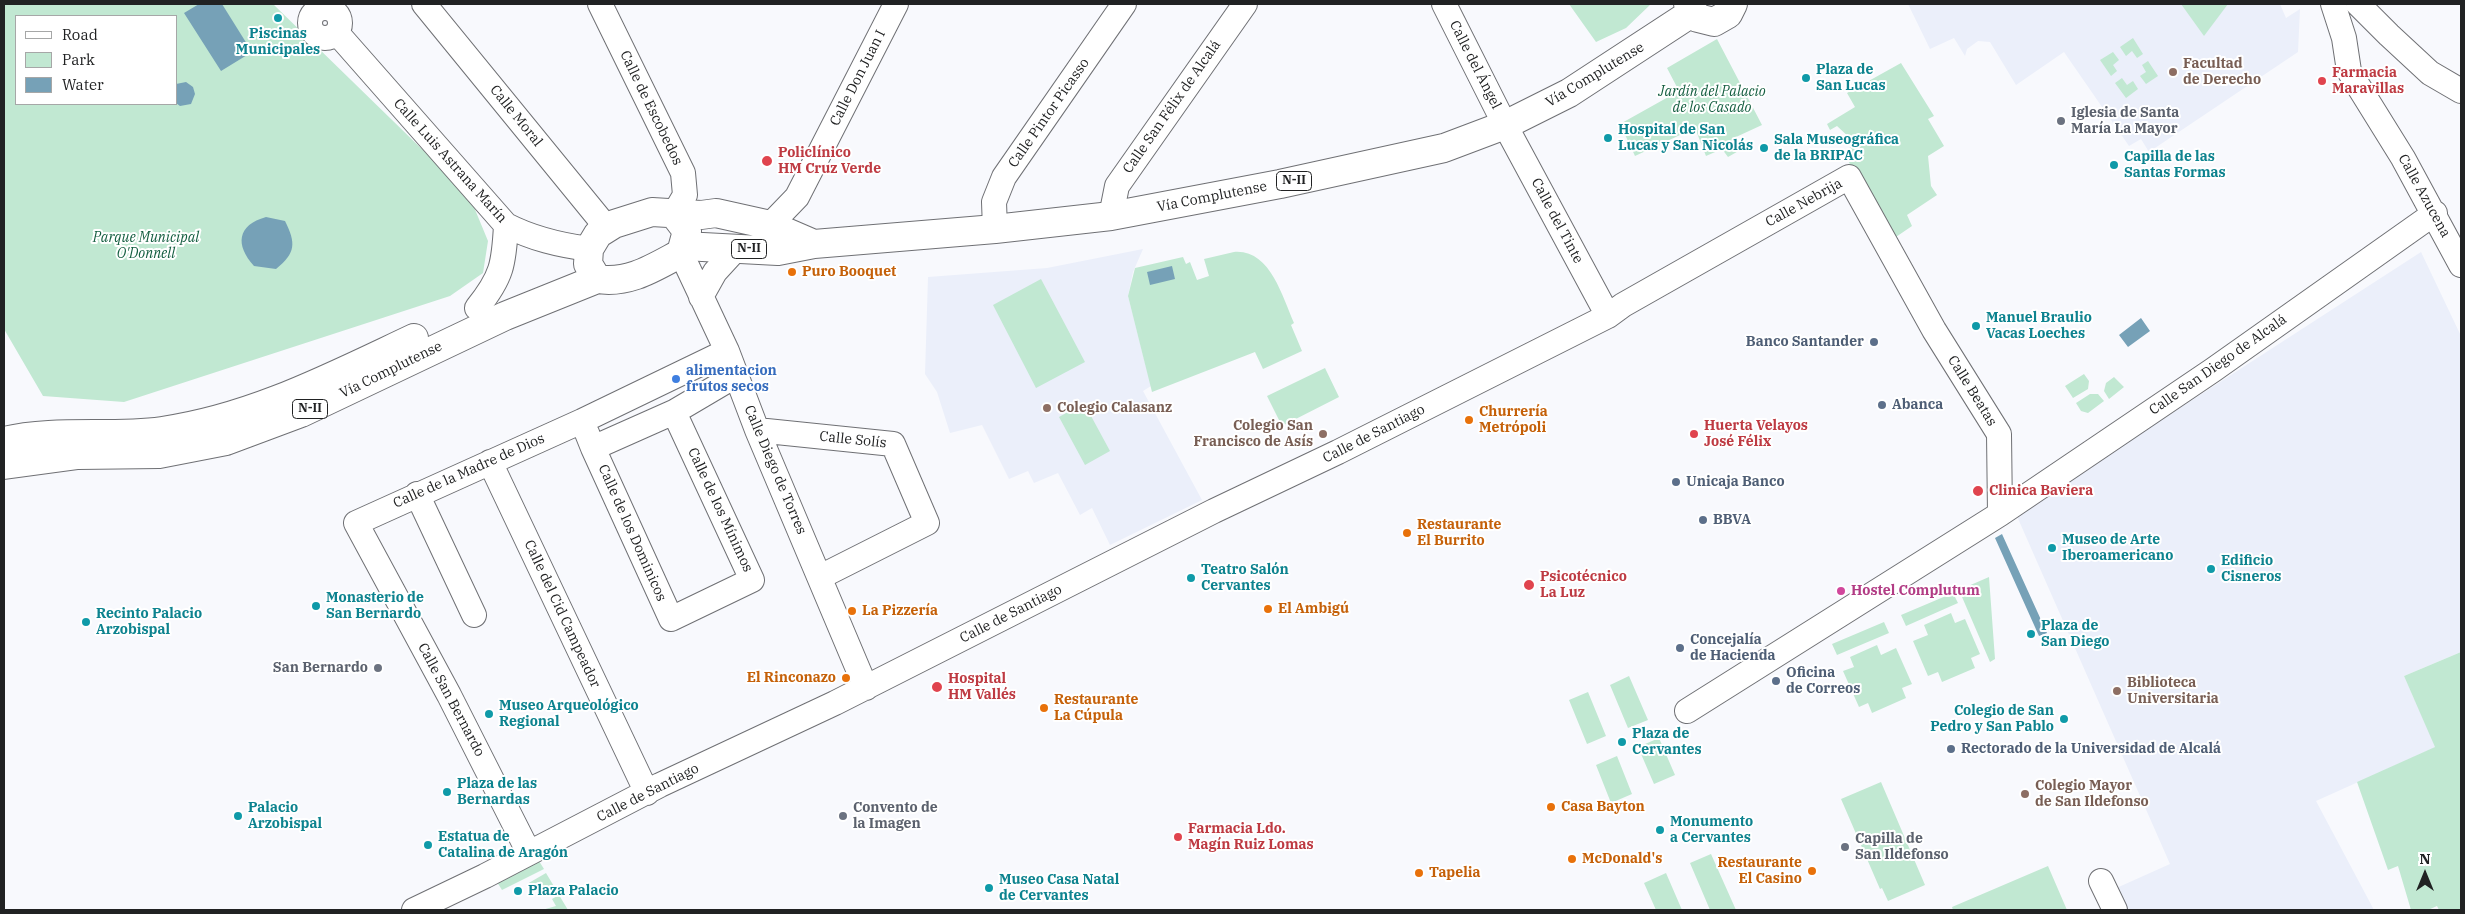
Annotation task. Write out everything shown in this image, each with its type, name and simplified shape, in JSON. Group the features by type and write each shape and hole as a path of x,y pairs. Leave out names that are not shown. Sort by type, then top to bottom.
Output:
{"main road":[{"name":"N-II","path":"1690,8 1698,18 1714,22 1728,14 1733,4"},
{"name":"Vía Complutense","path":"683,250 737,248 778,251 814,244 995,229 1111,216 1270,186 1444,148 1506,125 1569,93 1690,8"},
{"name":"Vía Complutense","path":"608,228 652,212 674,214 716,213 770,225 814,244"},
{"path":"608,228 598,234 591,264 613,281 631,278 683,250 687,231 674,214"},
{"name":"Vía Complutense","path":"6,435 161,431 222,419 291,396 478,308 591,264"},
{"name":"Vía Complutense","path":"4,465 78,455 159,454 226,441 300,414 505,316 591,264"}],"street":[{"name":"Calle Moral","path":"424,4 608,228"},
{"name":"Calle Don Juan I","path":"770,225 797,197 896,4"},
{"name":"Calle Pintor Picasso","path":"995,229 994,202 1004,177 1124,4"},
{"name":"Calle San Félix de Alcalá","path":"1111,216 1117,186 1244,4"},
{"name":"Calle del Ángel","path":"1444,4 1506,125"},
{"name":"Calle Azucena","path":"2333,4 2344,38 2349,71 2435,213 2461,265"},
{"name":"Calle de Escobedos","path":"608,6 684,173 685,195 674,214"},
{"name":"Calle Luis Astrana Marín","path":"324,7 340,18 340,28 337,33 506,225 591,264"},
{"path":"2363,8 2388,35 2430,73 2461,92"},
{"name":"Calle del Tinte","path":"1506,125 1608,316"},
{"name":"Calle Nebrija","path":"1608,316 1623,305 1849,177 1934,330"},
{"name":"Calle San Diego de Alcalá","path":"2000,514 2213,370 2435,213"},
{"path":"478,308 495,286 503,266 506,225"},
{"path":"701,296 716,272 737,248"},
{"name":"Calle Diego de Torres","path":"683,250 701,296 727,351 757,430 866,688"},
{"name":"Calle de Santiago","path":"414,910 647,793 866,688 1214,511 1338,452 1608,316"},
{"name":"Calle Beatas","path":"1934,330 1999,434 2000,514"},
{"name":"Calle de la Madre de Dios","path":"356,523 582,421 727,351"},
{"path":"582,421 592,448 674,412 735,376"},
{"name":"Calle de los Mínimos","path":"671,619 752,580 674,412"},
{"name":"Calle Solís","path":"757,430 893,444 927,523 820,577"},
{"name":"Calle de los Dominicos","path":"592,448 671,619"},
{"name":"Calle del Cid Campeador","path":"490,462 647,793"},
{"path":"417,494 474,615"},
{"path":"1687,711 2000,514"},
{"name":"Calle San Bernardo","path":"356,523 449,695 529,853"},
{"path":"2101,880 2115,910"}],"shaded area":[{"name":"Facultad de Derecho","path":"1908,4 2280,4 2286,18 2300,9 2298,52 2149,152 2141,139 2129,146 2064,52 2016,85 1990,42 1978,41 1967,49 1965,56 1954,38 1930,49"},
{"name":"Colegio Calasanz","path":"1143,249 1133,272 1128,296 1151,386 1143,391 1202,500 1110,545 1092,508 1080,515 1058,473 1034,483 1028,471 1009,479 982,425 950,433 937,392 925,374 928,277 1047,268"},
{"path":"2421,252 2461,336 2461,652 2404,676 2436,747 2316,801 2374,910 2123,910 2112,890 2170,864 2016,514"}],"green space":[{"name":"Parque Municipal O'Donnell","path":"4,4 273,4 469,195 488,241 483,273 450,296 124,402 43,396 4,329"},
{"path":"1569,4 1651,4 1626,28 1596,42"},
{"path":"2181,4 2228,4 2204,36"},
{"path":"2133,38 2143,54 2137,58 2132,51 2126,56 2120,47"},
{"name":"Jardín del Palacio de los Casado","path":"1717,39 1762,125 1736,137 1742,149 1728,157 1722,149 1706,156 1695,128 1635,156 1620,124 1679,91 1667,68"},
{"path":"2113,52 2119,60 2113,65 2117,71 2111,76 2100,60"},
{"path":"2148,61 2158,76 2146,84 2140,76 2146,72 2142,65"},
{"path":"1901,63 1934,116 1928,119 1944,146 1928,156 1931,186 1937,195 1907,215 1912,226 1893,239 1843,152 1851,147 1850,143 1852,140 1837,126 1830,130 1827,124 1855,107 1847,93"},
{"path":"2122,78 2127,85 2133,81 2138,89 2126,98 2115,83"},
{"path":"1234,252 1246,253 1257,258 1273,276 1294,323 1291,325 1302,351 1263,369 1255,352 1152,392 1128,296 1135,268 1183,257 1186,264 1190,262 1197,280 1209,276 1204,259"},
{"path":"1041,279 1085,362 1036,388 993,305"},
{"path":"1325,368 1339,397 1282,426 1267,396"},
{"path":"2084,374 2089,381 2088,389 2073,398 2065,386"},
{"path":"2114,377 2124,387 2109,399 2104,391 2106,383"},
{"path":"2090,394 2098,394 2104,401 2088,413 2081,411 2076,403"},
{"path":"1084,403 1110,451 1085,465 1059,417"},
{"path":"1989,577 1995,659 1990,662 1959,590"},
{"path":"1953,593 1958,603 1906,626 1901,615"},
{"path":"1951,613 1955,623 1965,619 1980,654 1971,658 1975,668 1942,682 1938,672 1928,676 1913,641 1928,635 1924,625"},
{"path":"1884,622 1889,633 1837,655 1832,644"},
{"path":"1877,645 1881,655 1896,648 1912,684 1902,688 1906,698 1872,713 1868,703 1859,707 1843,671 1854,667 1850,657"},
{"path":"2461,652 2461,910 2439,910 2437,906 2428,910 2411,910 2398,866 2388,870 2357,782 2435,747 2404,676"},
{"path":"1629,676 1648,720 1628,728 1610,685"},
{"path":"1588,692 1606,736 1587,744 1569,700"},
{"path":"1659,738 1675,775 1654,784 1638,747"},
{"path":"1617,756 1632,794 1611,803 1596,765"},
{"path":"1881,782 1925,885 1888,901 1882,888 1880,889 1841,799"},
{"path":"1711,854 1736,910 1710,910 1690,863"},
{"path":"539,861 544,869 502,890 497,882"},
{"path":"2048,866 2067,910 1953,910 1952,907"},
{"path":"546,873 555,888 548,892 543,885 531,891 527,884"},
{"path":"1666,873 1682,910 1656,910 1644,883"},
{"path":"559,895 568,910 542,910 556,906 552,899"}],"water":[{"path":"199,4 222,4 252,52 221,71 184,13"},
{"path":"186,82 193,87 195,94 191,104 180,106 178,104 178,84"},
{"path":"266,217 285,221 291,236 291,253 276,269 254,266 244,251 242,243 244,230 249,225"},
{"path":"1172,266 1175,279 1150,285 1147,272"},
{"path":"2141,318 2150,331 2128,347 2119,335"},
{"path":"2002,534 2047,633 2039,636 1995,538"}],"place":[{"name":"Piscinas Municipales","path":"278,18"},
{"name":"Facultad de Derecho","path":"2173,72"},
{"name":"Plaza de San Lucas","path":"1806,78"},
{"name":"Farmacia Maravillas","path":"2322,81"},
{"name":"Iglesia de Santa María La Mayor","path":"2061,121"},
{"name":"Hospital de San Lucas y San Nicolás","path":"1608,138"},
{"name":"Sala Museográfica de la BRIPAC","path":"1764,148"},
{"name":"Policlínico HM Cruz Verde","path":"767,161"},
{"name":"Capilla de las Santas Formas","path":"2114,165"},
{"name":"Puro Booquet","path":"792,272"},
{"name":"Manuel Braulio Vacas Loeches","path":"1976,326"},
{"name":"Banco Santander","path":"1874,342"},
{"name":"alimentacion frutos secos","path":"676,379"},
{"name":"Abanca","path":"1882,405"},
{"name":"Colegio Calasanz","path":"1047,408"},
{"name":"Churrería Metrópoli","path":"1469,420"},
{"name":"Colegio San Francisco de Asís","path":"1323,434"},
{"name":"Huerta Velayos José Félix","path":"1694,434"},
{"name":"Unicaja Banco","path":"1676,482"},
{"name":"Clinica Baviera","path":"1978,491"},
{"name":"BBVA","path":"1703,520"},
{"name":"Restaurante El Burrito","path":"1407,533"},
{"name":"Museo de Arte Iberoamericano","path":"2052,548"},
{"name":"Edificio Cisneros","path":"2211,569"},
{"name":"Teatro Salón Cervantes","path":"1191,578"},
{"name":"Psicotécnico La Luz","path":"1529,585"},
{"name":"Hostel Complutum","path":"1841,591"},
{"name":"Monasterio de San Bernardo","path":"316,606"},
{"name":"El Ambigú","path":"1268,609"},
{"name":"La Pizzería","path":"852,611"},
{"name":"Recinto Palacio Arzobispal","path":"86,622"},
{"name":"Plaza de San Diego","path":"2031,634"},
{"name":"Concejalía de Hacienda","path":"1680,648"},
{"name":"San Bernardo","path":"378,668"},
{"name":"El Rinconazo","path":"846,678"},
{"name":"Oficina de Correos","path":"1776,681"},
{"name":"Hospital HM Vallés","path":"937,687"},
{"name":"Biblioteca Universitaria","path":"2117,691"},
{"name":"Restaurante La Cúpula","path":"1044,708"},
{"name":"Museo Arqueológico Regional","path":"489,714"},
{"name":"Colegio de San Pedro y San Pablo","path":"2064,719"},
{"name":"Plaza de Cervantes","path":"1622,742"},
{"name":"Rectorado de la Universidad de Alcalá","path":"1951,749"},
{"name":"Plaza de las Bernardas","path":"447,792"},
{"name":"Colegio Mayor de San Ildefonso","path":"2025,794"},
{"name":"Casa Bayton","path":"1551,807"},
{"name":"Palacio Arzobispal","path":"238,816"},
{"name":"Convento de la Imagen","path":"843,816"},
{"name":"Monumento a Cervantes","path":"1660,830"},
{"name":"Farmacia Ldo. Magín Ruiz Lomas","path":"1178,837"},
{"name":"Estatua de Catalina de Aragón","path":"428,845"},
{"name":"Capilla de San Ildefonso","path":"1845,847"},
{"name":"McDonald's","path":"1572,859"},
{"name":"Restaurante El Casino","path":"1812,871"},
{"name":"Tapelia","path":"1419,873"},
{"name":"Museo Casa Natal de Cervantes","path":"989,888"},
{"name":"Plaza Palacio","path":"518,891"}]}
